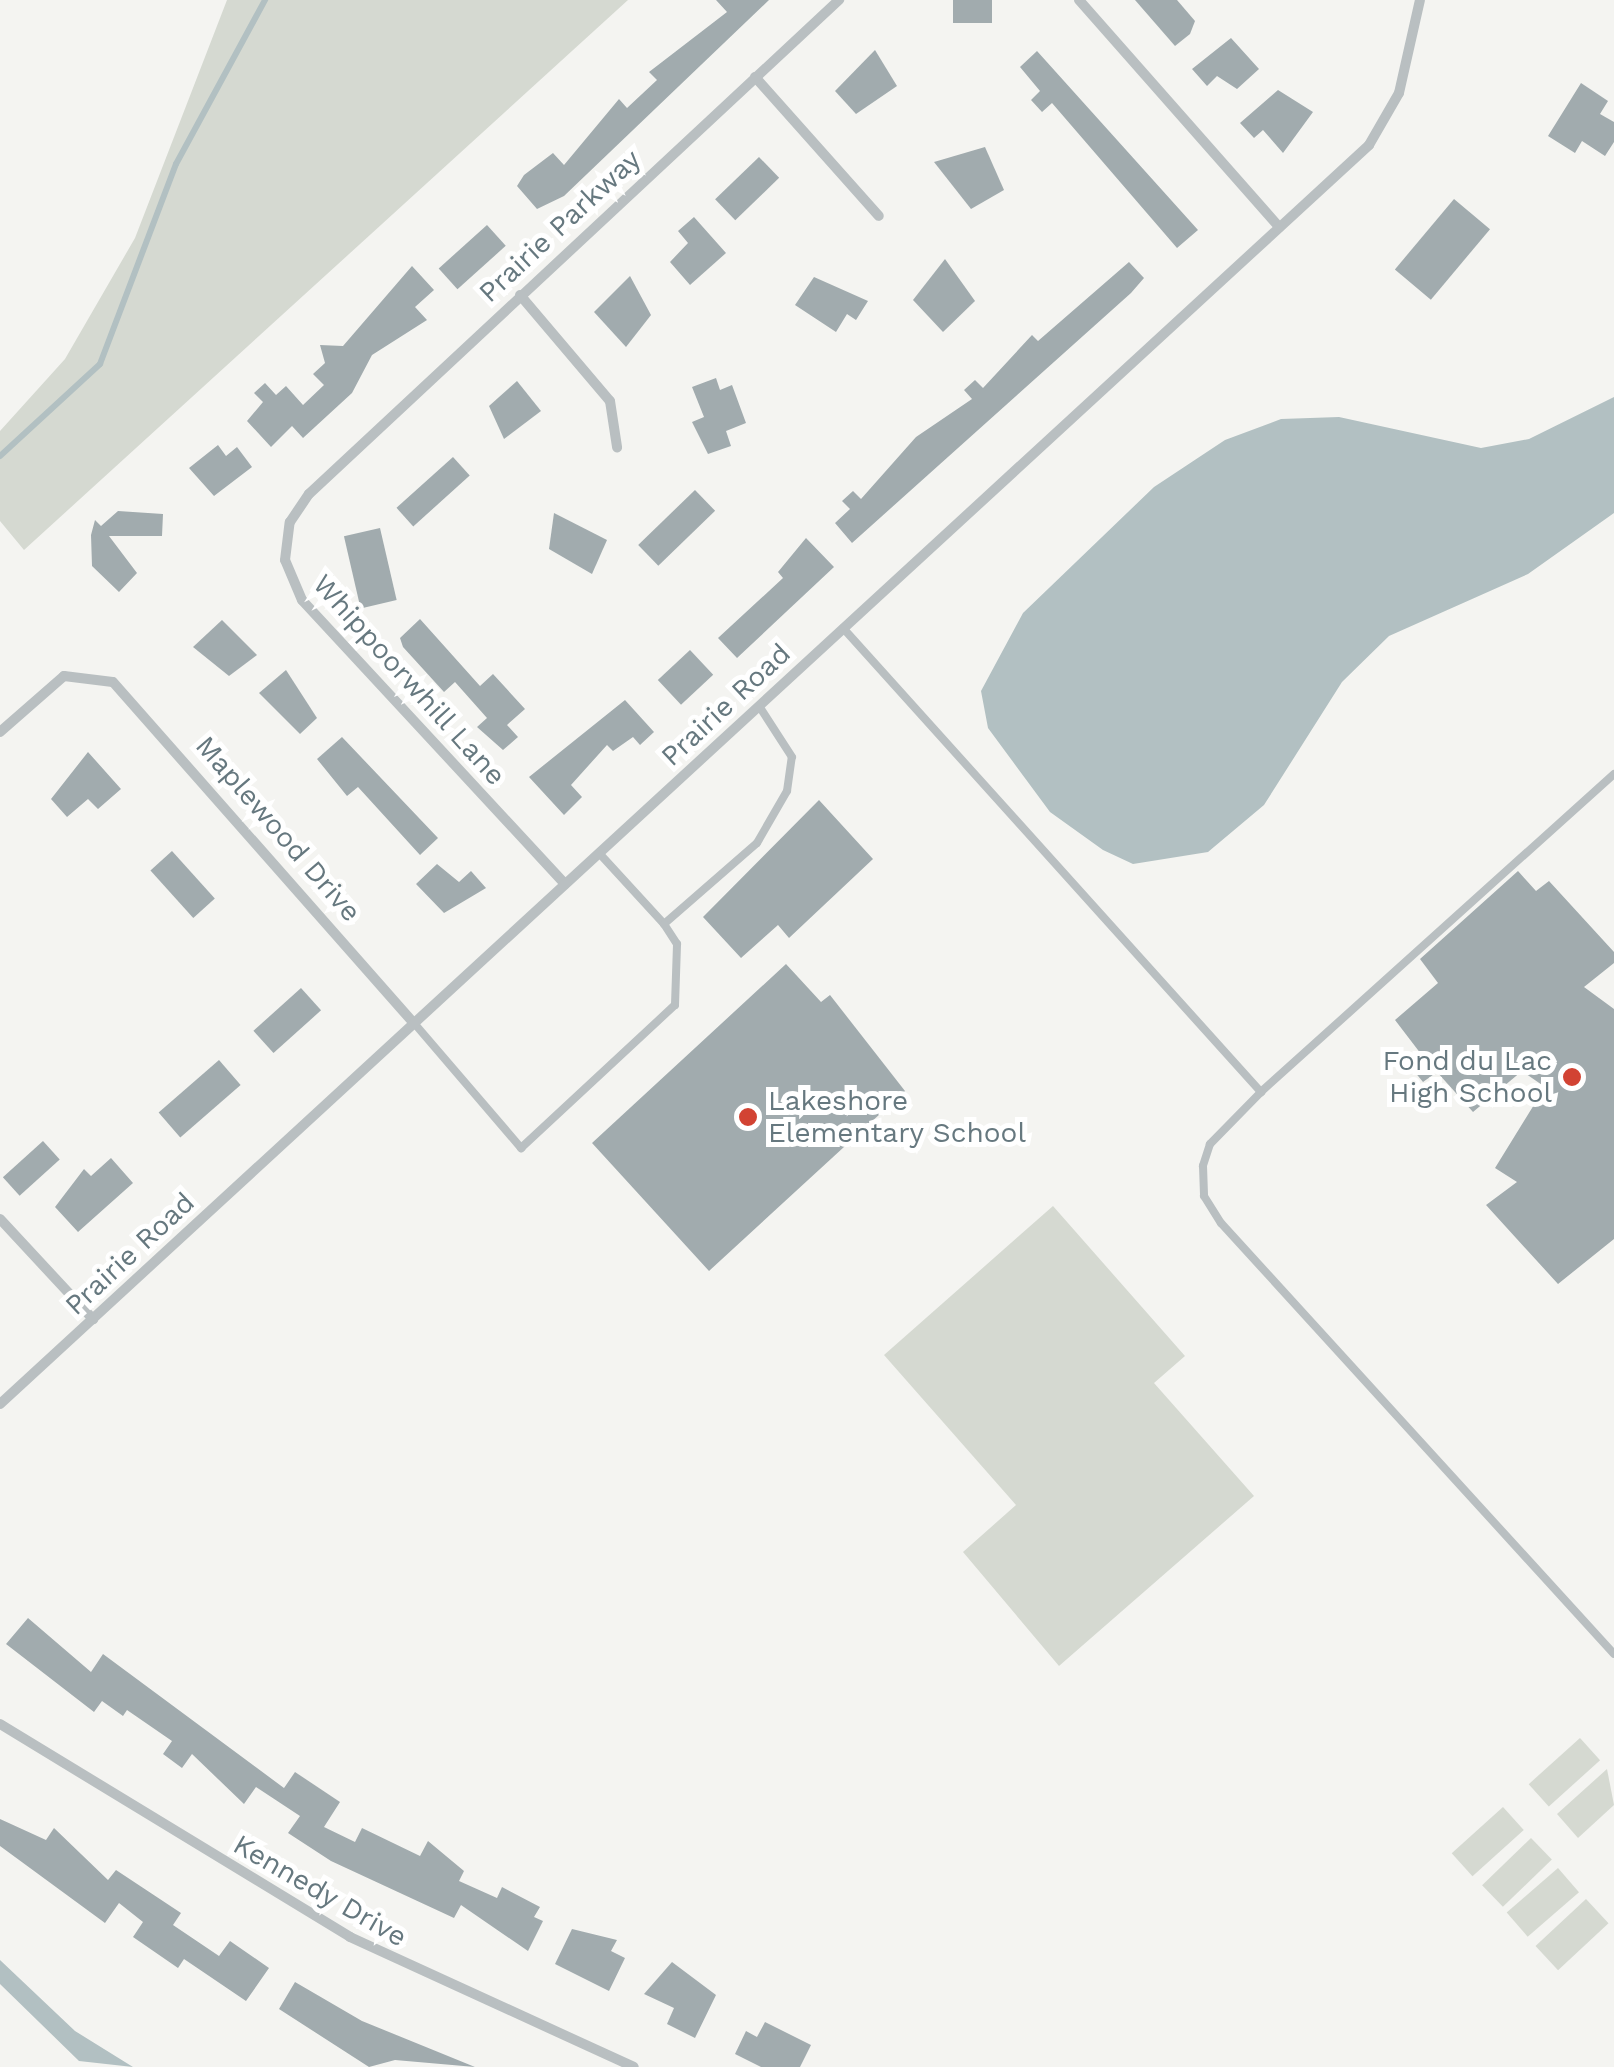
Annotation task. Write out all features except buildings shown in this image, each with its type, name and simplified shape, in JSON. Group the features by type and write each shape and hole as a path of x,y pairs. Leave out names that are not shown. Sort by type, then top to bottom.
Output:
{"street":[{"name":"Prairie Parkway","path":"315,488 839,0"},
{"path":"1079,0 1279,228"},
{"name":"Prairie Road","path":"0,1404 1378,133 1404,78 1420,0"},
{"path":"755,77 879,216"},
{"path":"520,295 610,401 617,447"},
{"name":"Whippoorwhill Lane","path":"315,488 285,538 295,591 565,884"},
{"name":"Maplewood Drive","path":"0,732 64,676 100,676 224,800 414,1023"},
{"path":"0,1218 93,1319"},
{"name":"Kennedy Drive","path":"0,1724 350,1937 634,2067"}],"lane":[{"path":"843,628 1261,1092"},
{"path":"664,924 757,842 787,791 792,756 759,706"},
{"path":"1614,774 1261,1092 1210,1144 1204,1196 1614,1654"},
{"path":"414,1023 521,1148 666,1019 681,984 664,924 599,854"}],"shaded area":[{"path":"227,0 628,0 24,550 0,521 0,431 65,359 135,238"},
{"path":"1614,397 1614,513 1528,574 1389,636 1342,682 1264,805 1208,852 1133,864 1103,850 1050,812 988,728 981,691 1023,613 1154,487 1225,440 1281,419 1339,417 1481,448 1529,439"},
{"path":"1053,1206 1185,1356 1154,1383 1254,1496 1059,1666 963,1552 1016,1505 884,1355"},
{"path":"1580,1738 1600,1760 1549,1806 1529,1784"},
{"path":"1607,1769 1614,1805 1578,1838 1557,1814"},
{"path":"1503,1807 1524,1830 1472,1876 1452,1853"},
{"path":"1531,1838 1552,1860 1503,1907 1482,1885"},
{"path":"1558,1868 1579,1892 1528,1937 1507,1913"},
{"path":"1586,1899 1609,1923 1558,1970 1536,1946"},
{"path":"0,1960 75,2031 133,2067 79,2061 0,1984"}],"waterway":[{"path":"0,456 100,364 176,164 265,0"}],"place":[{"name":"Fond du Lac High School","path":"1572,1077"},
{"name":"Lakeshore Elementary School","path":"748,1117"}]}
